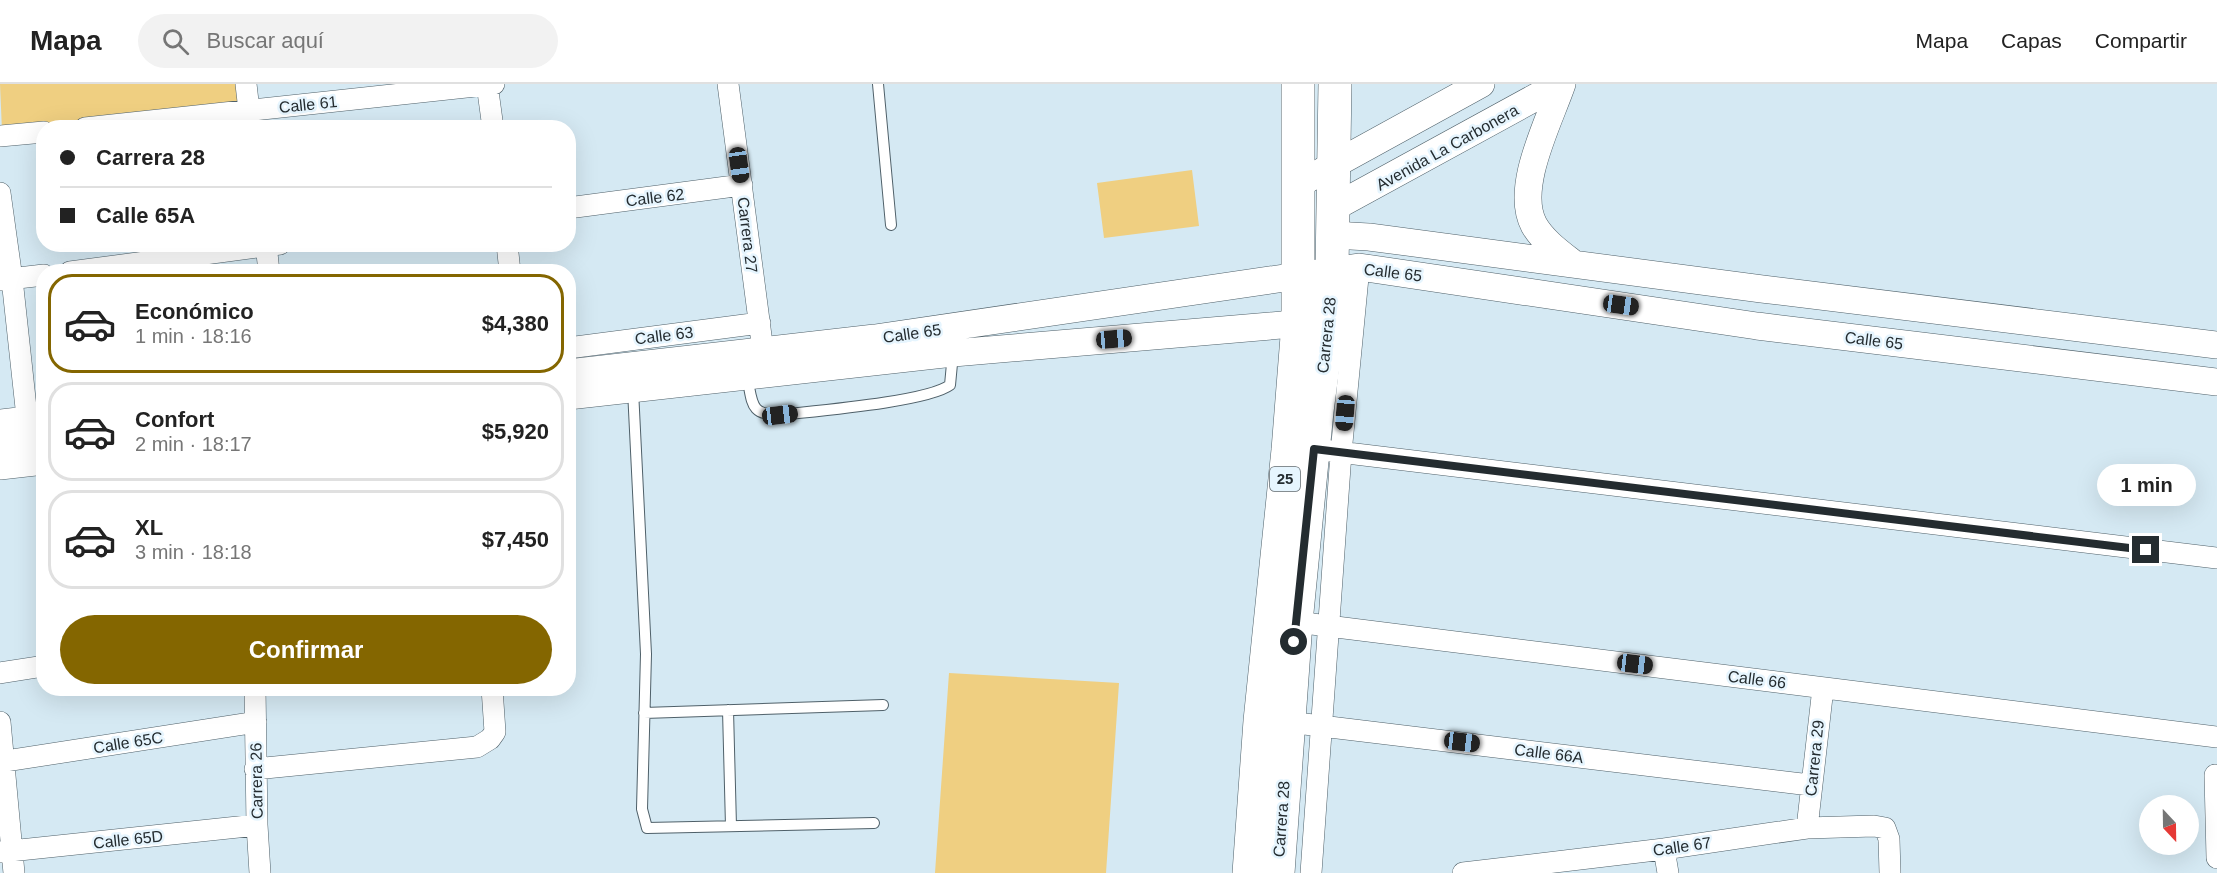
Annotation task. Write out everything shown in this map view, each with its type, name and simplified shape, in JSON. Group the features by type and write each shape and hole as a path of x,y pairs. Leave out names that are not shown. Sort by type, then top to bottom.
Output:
{"main road":[{"name":"Carrera 28","path":"1278,873 1296,622 1327,451 1313,323 1299,276 1298,84"},
{"name":"Carrera 28","path":"1249,873 1260,721 1288,450 1313,323 1345,268 1333,221 1332,166 1335,84"}],"street":[{"path":"246,84 250,119"},
{"path":"490,84 492,120"},
{"name":"Calle 61","path":"232,120 490,84"},
{"name":"Carrera 27","path":"728,84 763,351"},
{"path":"1299,184 1481,84"},
{"path":"1561,84 1531,171 1527,191 1528,209 1535,227 1547,242 1574,264"},
{"name":"Avenida La Carbonera","path":"1333,221 1561,84"},
{"path":"0,136 36,133"},
{"name":"Calle 62","path":"576,207 741,185"},
{"path":"0,193 6,280 36,414"},
{"name":"Calle 65","path":"1333,221 1369,237 2217,345"},
{"path":"130,264 219,252"},
{"path":"1311,873 1329,626 1327,451 1345,268"},
{"name":"Calle 65","path":"576,372 875,338 1345,268 1757,326 2217,382"},
{"path":"6,280 36,276"},
{"name":"Calle 63","path":"576,347 760,323"},
{"name":"Calle 65","path":"576,395 953,353 1313,323"},
{"path":"0,420 36,423"},
{"path":"0,443 36,424"},
{"path":"1327,451 2217,558"},
{"path":"0,466 36,462"},
{"name":"Calle 66","path":"1296,622 2217,737"},
{"path":"0,673 36,667"},
{"name":"Carrera 29","path":"1807,828 1822,688"},
{"name":"Carrera 26","path":"255,696 255,769 260,873"},
{"path":"255,769 477,747 490,739 495,732 493,696"},
{"path":"0,722 6,852 14,873"},
{"name":"Calle 65C","path":"1,761 256,722"},
{"name":"Calle 66A","path":"1288,722 1810,785"},
{"path":"2215,776 2217,858"},
{"name":"Calle 65D","path":"6,852 257,825"},
{"name":"Calle 67","path":"1474,872 1664,849 1807,828 1874,826 1885,828 1889,839 1890,873"},
{"path":"1664,849 1668,873"}],"lane":[{"path":"878,84 891,225"},
{"path":"747,377 753,406 758,412 773,415 807,412 897,400 942,391 950,385 953,353"},
{"path":"633,389 645,654 642,809 647,828 874,823"},
{"path":"644,713 883,705"},
{"path":"728,710 731,826"}],"shaded area":[{"path":"0,84 239,84 242,106 108,120 36,120 36,127 2,131"},
{"path":"1192,170 1199,226 1104,238 1097,183"},
{"path":"949,673 1119,683 1106,873 935,873"}],"route":[{"path":"1294,642 1314,449 2146,550"}]}
